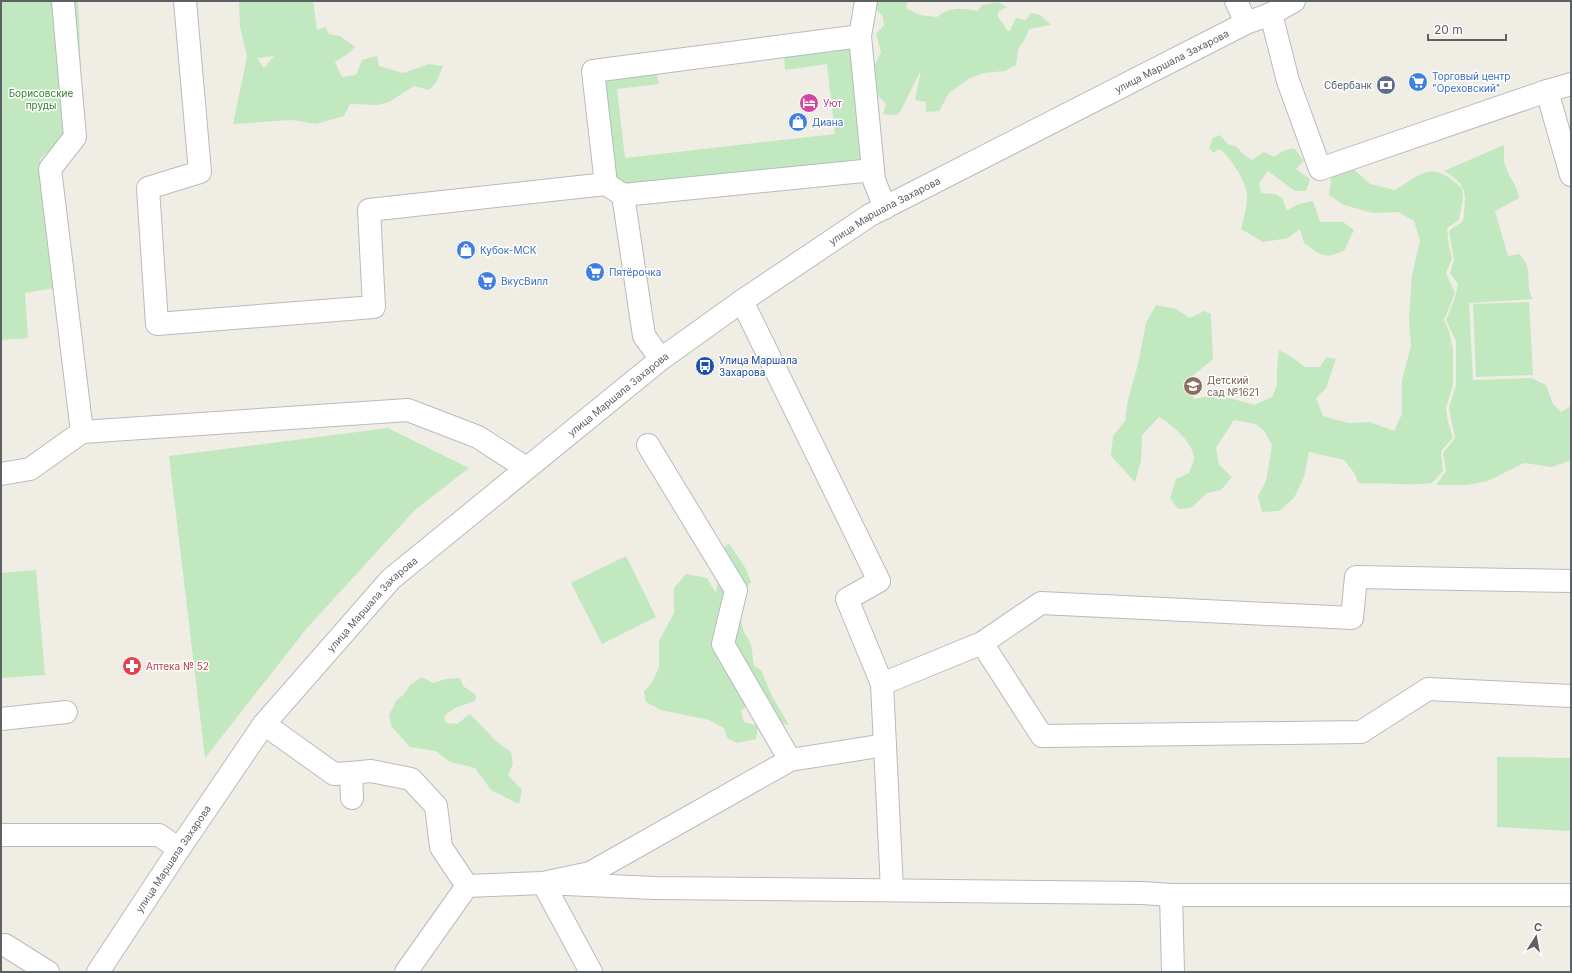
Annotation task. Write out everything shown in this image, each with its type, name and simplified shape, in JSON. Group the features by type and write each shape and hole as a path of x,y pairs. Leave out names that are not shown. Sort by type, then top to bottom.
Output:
{"street":[{"path":"63,1 75,138 50,169 82,432"},
{"path":"185,1 200,172 148,188 157,324 374,307 368,210 873,170"},
{"path":"866,1 860,36 874,180 885,208"},
{"path":"1236,1 1246,23"},
{"name":"улица Маршала Захарова","path":"98,972 264,724 391,579 660,359 742,301 870,215 1246,23 1271,14 1294,1"},
{"path":"1271,14 1288,81 1318,177 1547,91 1571,84"},
{"path":"660,359 644,336 614,190 593,71 860,36"},
{"path":"1547,91 1571,175"},
{"path":"742,301 879,581 847,599 882,684 892,890"},
{"path":"1,474 30,469 82,432 408,410 478,437 526,468"},
{"path":"648,444 736,590 723,644 790,760"},
{"path":"882,684 982,643 1041,603 1352,618 1356,577 1571,581"},
{"path":"982,643 1042,736 1361,732 1428,689 1571,696"},
{"path":"1,719 66,712"},
{"path":"264,724 334,774 371,771 411,779 436,806 441,847 467,886"},
{"path":"543,883 590,873 790,760 885,745"},
{"path":"351,773 352,798"},
{"path":"1,835 159,835 179,849"},
{"path":"543,883 591,972"},
{"path":"467,886 543,883 655,888 1171,894 1571,896"},
{"path":"406,972 467,886"},
{"path":"1171,894 1173,972"},
{"path":"1,945 5,945 48,972"}],"green space":[{"name":"Борисовские пруды","path":"1,1 78,1 83,122 40,159 54,288 25,293 28,338 1,340"},
{"path":"239,1 313,1 317,30 325,27 329,34 340,36 355,47 335,62 342,77 356,75 362,60 377,56 379,66 403,73 429,64 443,66 437,81 429,90 414,86 389,102 377,105 350,104 344,116 316,124 292,120 233,124 247,57 240,26","holes":["274,56 264,68 257,58"]},
{"path":"869,1 908,1 906,8 920,15 937,17 951,9 978,11 982,5 998,2 1007,7 998,12 998,17 1008,31 1010,31 1016,18 1026,20 1031,13 1040,15 1051,25 1029,29 1025,39 1018,49 1016,65 1004,71 984,73 970,78 949,93 939,111 926,112 926,102 915,100 921,70 900,112 896,115 883,114 886,104 871,89 871,74 881,52 876,34 884,25 883,17"},
{"path":"853,44 864,162 623,186 613,180 603,78 656,72 659,84 617,89 625,158 835,134 827,64 785,70 784,53"},
{"path":"1220,135 1228,144 1237,147 1243,154 1252,160 1264,152 1274,157 1283,151 1294,148 1304,161 1296,169 1310,179 1306,191 1295,191 1268,171 1259,183 1261,193 1275,194 1282,198 1287,210 1299,204 1313,201 1320,222 1343,222 1354,230 1344,251 1329,256 1318,253 1304,243 1300,229 1288,238 1263,242 1241,229 1247,204 1246,189 1239,173 1225,154 1221,150 1217,150 1214,153 1209,148 1213,138"},
{"path":"1504,145 1504,162 1516,187 1519,198 1495,211 1508,256 1519,254 1527,266 1529,288 1533,299 1469,303 1473,380 1531,378 1546,385 1553,404 1561,412 1571,406 1571,460 1552,467 1524,463 1488,481 1467,485 1436,485 1446,471 1443,453 1455,438 1449,408 1456,385 1456,341 1446,320 1455,298 1458,284 1450,273 1454,260 1449,231 1463,221 1465,204 1462,186 1452,176 1444,171"},
{"path":"1352,168 1370,184 1395,190 1421,174 1428,172 1443,174 1462,188 1463,198 1459,220 1447,228 1452,258 1446,273 1455,293 1444,320 1449,331 1453,350 1453,385 1446,408 1448,422 1453,438 1441,451 1443,471 1432,483 1358,483 1355,474 1344,460 1309,452 1304,477 1294,498 1279,511 1262,512 1258,496 1266,481 1272,445 1265,432 1256,424 1234,420 1216,448 1219,465 1232,477 1221,490 1207,493 1191,508 1178,509 1170,498 1176,479 1189,473 1194,458 1193,452 1186,440 1169,424 1159,417 1142,435 1141,461 1135,482 1111,456 1113,436 1125,421 1128,400 1138,364 1146,323 1156,305 1176,309 1190,318 1204,311 1211,314 1213,359 1190,378 1194,399 1214,395 1254,405 1272,397 1277,385 1279,350 1305,367 1320,367 1326,357 1336,359 1326,388 1316,398 1323,416 1348,423 1370,422 1394,431 1402,414 1402,380 1411,346 1409,319 1412,275 1420,241 1414,221 1398,212 1373,213 1344,205 1329,195 1331,178"},
{"path":"1529,302 1533,375 1476,377 1473,304"},
{"path":"388,428 469,468 415,510 307,628 205,758 169,456"},
{"path":"729,543 746,569 751,582 745,590 739,613 744,632 751,644 754,666 761,670 772,696 789,725 780,723 749,703 741,711 744,722 758,726 756,739 737,743 727,738 724,728 709,720 661,710 646,702 644,691 651,684 659,668 659,641 674,613 674,588 686,574 707,578 716,593 722,550"},
{"path":"626,556 656,617 602,644 571,583"},
{"path":"36,570 45,675 1,678 1,573"},
{"path":"422,677 433,683 446,679 460,678 463,686 476,695 475,701 455,708 444,716 446,723 457,724 470,714 497,742 511,752 513,764 508,775 522,790 519,804 491,790 475,768 450,762 436,751 410,747 391,726 389,715 396,701 404,694 410,685"},
{"path":"1497,757 1571,758 1571,831 1497,827"}],"place":[{"name":"Торговый центр \"Ореховский\"","path":"1418,82"},
{"name":"Сбербанк","path":"1386,85"},
{"name":"Уют","path":"809,103"},
{"name":"Диана","path":"798,122"},
{"name":"Кубок-МСК","path":"466,250"},
{"name":"Пятёрочка","path":"595,272"},
{"name":"ВкусВилл","path":"487,281"},
{"name":"Улица Маршала Захарова","path":"705,366"},
{"name":"Детский сад №1621","path":"1193,386"},
{"name":"Аптека № 52","path":"132,666"}]}
